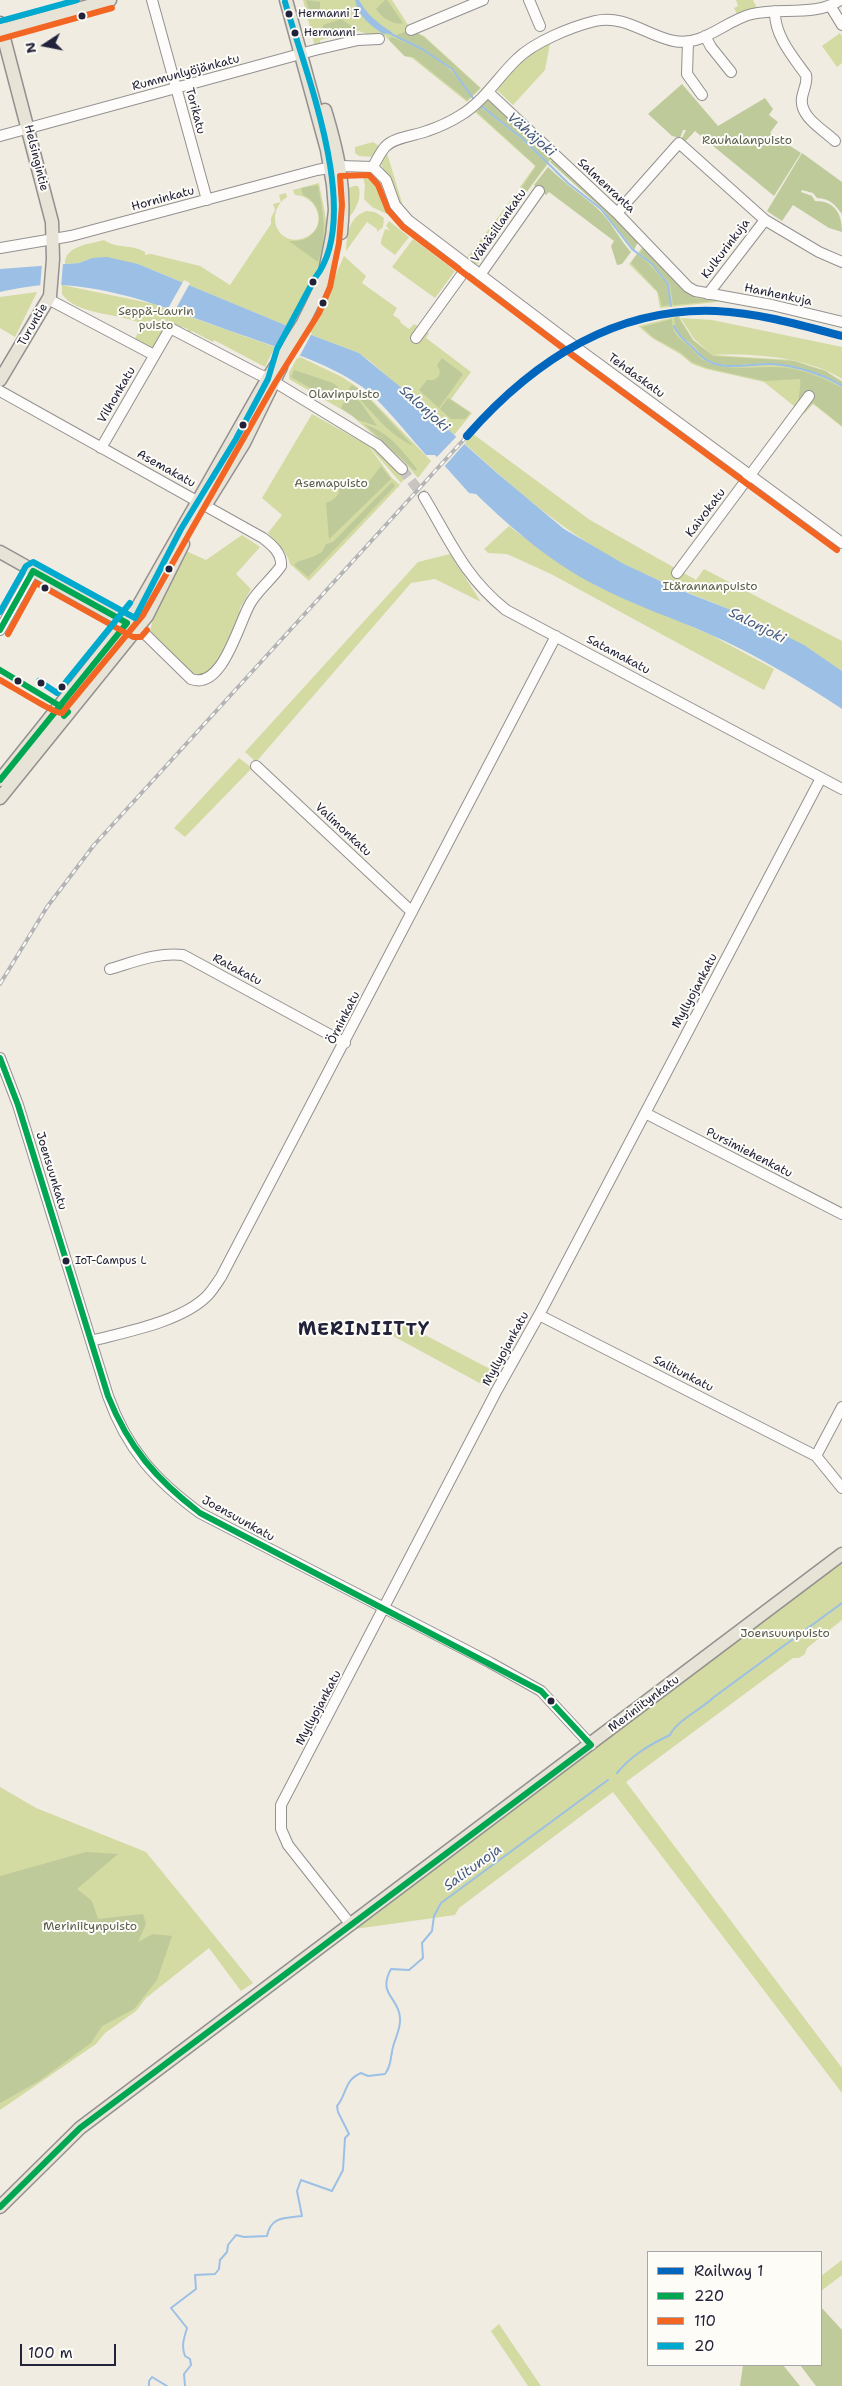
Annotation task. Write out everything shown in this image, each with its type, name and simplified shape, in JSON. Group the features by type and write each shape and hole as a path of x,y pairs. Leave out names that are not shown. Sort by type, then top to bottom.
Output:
{"main road":[{"path":"1,28 110,0"},
{"path":"0,798 132,626 136,610 225,467 303,323 323,282 335,210 335,167 292,2"},
{"name":"Helsingintie","path":"1,28 52,222 54,237 49,297"},
{"name":"Turuntie","path":"0,380 49,297"},
{"path":"0,552 132,626"},
{"path":"0,780 132,626"},
{"name":"Meriniitynkatu","path":"0,2207 80,2128 591,1745 842,1554"}],"street":[{"name":"Torikatu","path":"152,0 207,200"},
{"path":"411,30 483,0"},
{"path":"529,0 540,26"},
{"path":"335,167 373,167 385,147 393,142 444,125 472,106 527,50 547,39 595,21 622,21 674,41 688,42 705,36 742,16 775,11 831,7 840,0"},
{"path":"831,7 842,25"},
{"path":"775,11 774,21 778,32 806,75 807,81 801,100 802,107 806,115 835,141"},
{"path":"705,36 731,72"},
{"name":"Rummunlyöjänkatu","path":"0,136 305,53 358,40 380,39"},
{"path":"688,42 686,74 702,95"},
{"name":"Salmenranta","path":"485,94 617,213 688,287 708,294"},
{"path":"617,213 679,143 765,220 820,252 842,262"},
{"name":"Horninkatu","path":"0,248 88,231 335,167"},
{"name":"Tehdaskatu","path":"373,167 386,180 398,211 480,275 842,543"},
{"name":"Vähäsillankatu","path":"480,275 539,191"},
{"name":"Kulkurinkuja","path":"708,294 765,220"},
{"name":"Vähäsillankatu","path":"416,338 468,266"},
{"name":"Hanhenkuja","path":"708,294 772,305 842,322"},
{"path":"49,297 154,355"},
{"name":"Vilhonkatu","path":"101,448 154,355 172,329 272,380"},
{"path":"272,380 378,445 402,470"},
{"name":"Asemakatu","path":"0,391 263,538 278,552 282,560 281,566 251,602 229,652 207,678 196,681 191,679 146,634 132,626"},
{"name":"Kaivokatu","path":"677,573 809,396"},
{"name":"Satamakatu","path":"424,497 459,558 486,593 506,610 842,789"},
{"path":"0,630 33,571"},
{"name":"Örninkatu","path":"91,1342 171,1318 192,1308 207,1296 221,1277 556,636"},
{"name":"Valimonkatu","path":"256,766 412,912"},
{"name":"Myllyojankatu","path":"352,1925 288,1845 281,1829 281,1805 497,1390 539,1315 821,778"},
{"name":"Ratakatu","path":"110,969 154,956 183,955 345,1042"},
{"name":"Joensuunkatu","path":"0,1058 30,1142 91,1342 120,1426 144,1463 173,1493 200,1513 489,1662 541,1691 591,1745"},
{"name":"Pursimiehenkatu","path":"645,1113 842,1214"},
{"name":"Salitunkatu","path":"539,1315 816,1456"},
{"path":"842,1407 816,1456 842,1488"}],"green space":[{"path":"303,0 392,0 412,31 424,36 481,88 467,102 412,58 404,56 385,36 372,36 359,31 320,40 321,46 315,47"},
{"path":"306,0 320,2 320,18 311,17"},
{"path":"387,0 403,23 392,22 378,12 376,9"},
{"path":"736,0 753,0 757,8 737,14 734,8 738,6"},
{"path":"341,19 356,29 322,37 323,25"},
{"path":"407,31 416,32 424,37 480,88 471,97 463,83 447,65 394,36"},
{"path":"840,33 842,36 842,63 837,67 822,46"},
{"path":"392,37 438,60 455,75 471,97 467,100 413,57 405,56 390,41 389,38"},
{"path":"550,43 545,70 513,105 497,90 520,61"},
{"name":"Rauhalanpuisto","path":"682,84 718,126 765,98 773,109 769,115 778,122 770,133 801,153 774,196 695,131 682,145 680,142 686,130 683,130 680,138 672,136 648,114"},
{"path":"488,97 553,157 527,192 520,187 535,166 475,112"},
{"path":"488,98 552,157 548,162 523,138 482,106"},
{"path":"480,107 521,139 547,164 527,191 522,187 536,166 477,112"},
{"path":"373,142 379,146 375,157 359,156 355,153 355,147"},
{"path":"387,153 402,203 400,204 381,164"},
{"name":"Rauhalanpuisto","path":"802,153 842,182 842,214 829,201 817,198 813,193 802,190 801,192 812,196 815,201 828,203 832,206 839,214 842,232 829,228 793,205 782,221 767,211"},
{"path":"554,158 639,240 634,250 601,208 550,162"},
{"path":"548,167 598,209 607,219 631,252 622,264 617,265 611,246 614,241 549,192 546,195 534,185"},
{"path":"362,174 377,178 386,201 393,212 387,214 372,207 364,199 365,185"},
{"path":"319,183 326,222 324,248 308,290 287,326 138,264 92,258 79,263 65,264 66,258 73,250 104,240 114,245 135,248 145,252 145,255 151,254 200,266 230,285 271,224 271,218 275,210 273,204 281,202 279,195 286,193 287,197 280,204 276,212 275,220 281,234 295,240 312,234 317,228 318,213 310,201 295,195 293,190"},
{"path":"318,185 324,233 318,262 289,241 305,239 312,235 316,229 319,223 318,210 303,195 301,188"},
{"path":"358,186 360,194 356,208 348,218 349,188"},
{"path":"517,192 523,197 480,254 483,257 476,266 466,259"},
{"path":"367,211 375,212 384,218 383,227 377,232 377,229 367,222 346,251 350,226 356,217"},
{"path":"389,221 409,237 395,255 381,244 385,229 390,230 386,226"},
{"path":"413,239 455,271 435,298 392,267"},
{"path":"644,245 682,288 695,297 716,300 717,302 660,308 657,292 629,264"},
{"path":"644,247 681,288 695,298 715,301 673,305 670,284 653,264 640,253"},
{"path":"637,254 667,284 670,305 662,306 658,292 631,263"},
{"path":"344,256 366,276 362,283 397,308 393,315 401,323 409,329 414,324 429,333 426,338 471,372 451,399 472,413 454,435 359,353 309,334"},
{"name":"Seppä-Laurin puisto","path":"62,285 154,304 275,347 265,367 214,340 213,342 192,331 187,333 188,329 175,326 167,330 154,350 135,339 142,324 78,306 62,294"},
{"path":"37,292 15,337 0,328 0,297"},
{"path":"679,316 693,340 710,353 694,339 681,318 712,320 842,347 842,379 827,372 842,381 842,427 813,404 804,414 764,382 692,364 680,354 652,338 638,326","holes":["713,355 763,356 789,360"]},
{"path":"678,317 693,340 713,356 793,361 825,371 842,382 842,385 818,374 784,365 767,363 729,365 711,361 703,357 678,332 674,318"},
{"path":"672,319 673,328 677,335 703,360 724,367 795,369 842,388 842,426 813,403 804,412 799,404 800,379 765,381 707,368 692,362 680,352 654,338 642,327"},
{"name":"Olavinpuisto","path":"298,356 342,377 363,391 431,461 418,478 401,459 351,415 289,379 289,373"},
{"path":"442,358 463,374 439,408 419,390 427,380 434,380 439,376 440,371 437,365"},
{"path":"294,370 333,383 338,387 331,400 291,377"},
{"path":"352,385 362,391 413,446 386,427 349,389"},
{"path":"349,393 360,402 377,426 358,420 341,408"},
{"path":"448,398 470,413 465,419 451,419 440,409"},
{"name":"Asemapuisto","path":"312,414 364,443 366,441 392,463 405,478 401,483 367,444 392,478 400,485 309,581 290,564 284,551 268,533 282,515 262,498"},
{"path":"364,424 388,437 400,448 417,469 415,471"},
{"name":"Itärannanpuisto","path":"473,434 590,520 696,580 704,569 842,641 842,671 769,627 624,564 580,538 540,509 464,443"},
{"path":"381,466 391,479 329,539 326,503 336,497 339,493 339,487 345,483 360,487 368,483"},
{"path":"392,482 395,486 308,577 294,565 322,552 326,544 333,542"},
{"path":"509,526 597,586 711,635 774,669 764,690 551,574 507,554 488,553 484,549"},
{"path":"242,535 260,547 236,574 251,589 240,608 238,620 225,653 204,677 195,677 150,631 153,619 186,551 206,560"},
{"path":"450,554 481,602 435,579 411,583 256,762 245,752 418,562"},
{"path":"239,758 252,768 185,837 174,828"},
{"path":"400,1322 494,1371 485,1386 393,1336"},
{"name":"Joensuunpuisto","path":"842,1561 842,1620 807,1648 805,1654 799,1658 793,1658 626,1782 842,2068 842,2093 613,1792 459,1908 455,1915 355,1929"},
{"name":"Meriniitynpuisto","path":"0,1787 36,1808 146,1852 253,1983 241,1991 209,1948 146,1998 136,2011 105,2033 96,2044 0,2110"},
{"name":"Meriniitynpuisto","path":"86,1852 118,1854 77,1889 92,1901 98,1919 143,1914 146,1924 138,1942 153,1934 172,1936 157,1980 134,2009 102,2026 91,2043 39,2081 0,2103 0,1876"},
{"path":"842,2260 842,2275 822,2290 822,2275"},
{"path":"822,2308 842,2330 842,2386 816,2386 801,2366 822,2366"},
{"path":"499,2324 541,2386 528,2386 491,2331"},
{"path":"743,2366 784,2366 800,2386 740,2386"}],"water":[{"path":"355,0 359,0 374,19 393,33 383,34 369,24 359,11"},
{"name":"Salonjoki","path":"107,257 138,264 285,325 359,353 564,529 624,564 675,588 744,615 804,645 842,671 842,709 743,650 611,593 564,567 519,533 476,494 469,493 435,455 426,455 369,392 333,370 288,351 176,311 107,291 52,285 0,292 0,269 79,263 92,258"}],"pier":[{"path":"63,262 61,288 40,288 42,264"},
{"path":"184,280 190,283 173,314 166,312"},
{"path":"287,324 312,333 298,359 274,349"},
{"path":"458,435 466,442 443,468 435,459"}],"waterway":[{"name":"Vähäjoki","path":"389,33 422,49 452,69 475,101"},
{"name":"Vähäjoki","path":"481,106 523,139 568,183 601,209 632,249 652,264 668,284 671,306"},
{"name":"Vähäjoki","path":"674,326 683,339 701,356 718,365 773,364 791,367 818,374 842,386"},
{"name":"Salitunoja","path":"617,1773 635,1756 670,1735 683,1720 842,1603"},
{"name":"Salitunoja","path":"185,2386 184,2374 191,2365 190,2359 185,2356 183,2349 187,2328 171,2308 196,2289 195,2275 215,2274 219,2269 220,2260 227,2252 228,2245 236,2235 244,2237 267,2236 269,2229 275,2221 302,2216 297,2191 301,2180 332,2191 343,2170 345,2138 349,2134 337,2106 351,2079 361,2073 368,2076 385,2074 390,2063 400,2023 399,2011 386,1985 391,1969 409,1970 423,1958 422,1943 432,1931 434,1916 441,1903 608,1780"},
{"name":"Salitunoja","path":"149,2386 149,2381 152,2377 167,2386"}],"tunnel":[{"path":"402,469 424,497"}],"railway":[{"path":"0,984 47,907 94,845 467,436"}],"rail line":[{"name":"1","path":"467,436 492,409 547,363 577,344 609,329 643,318 678,312 732,312 780,320 842,336"}],"transit line":[{"name":"20","path":"0,21 77,0"},
{"name":"20","path":"0,612 26,566 33,562 135,618 181,529 236,439 268,379 277,349 329,251 334,218 332,182 326,143 316,103 285,2"},
{"name":"110","path":"0,39 112,8"},
{"name":"110","path":"0,680 42,705 62,713 143,615 275,383 319,313 330,287 339,243 342,205 340,176 369,175 378,185 388,210 403,227 572,355 837,550"},
{"name":"220","path":"0,630 33,571 127,623 0,780"},
{"name":"110","path":"8,634 36,583 133,637 141,637 147,630"},
{"name":"20","path":"39,681 57,693 130,603"},
{"name":"220","path":"0,670 60,706 68,712 64,716"},
{"name":"220","path":"0,1058 18,1105 108,1396 125,1431 157,1475 200,1513 541,1691 591,1745 80,2128 0,2207"}],"place":[{"name":"Hermanni I","path":"289,14"},
{"name":"Hermanni","path":"295,33"},
{"name":"IoT-Campus L","path":"66,1261"}],"district":[{"name":"MERINIITTY","path":"364,1330"}]}
